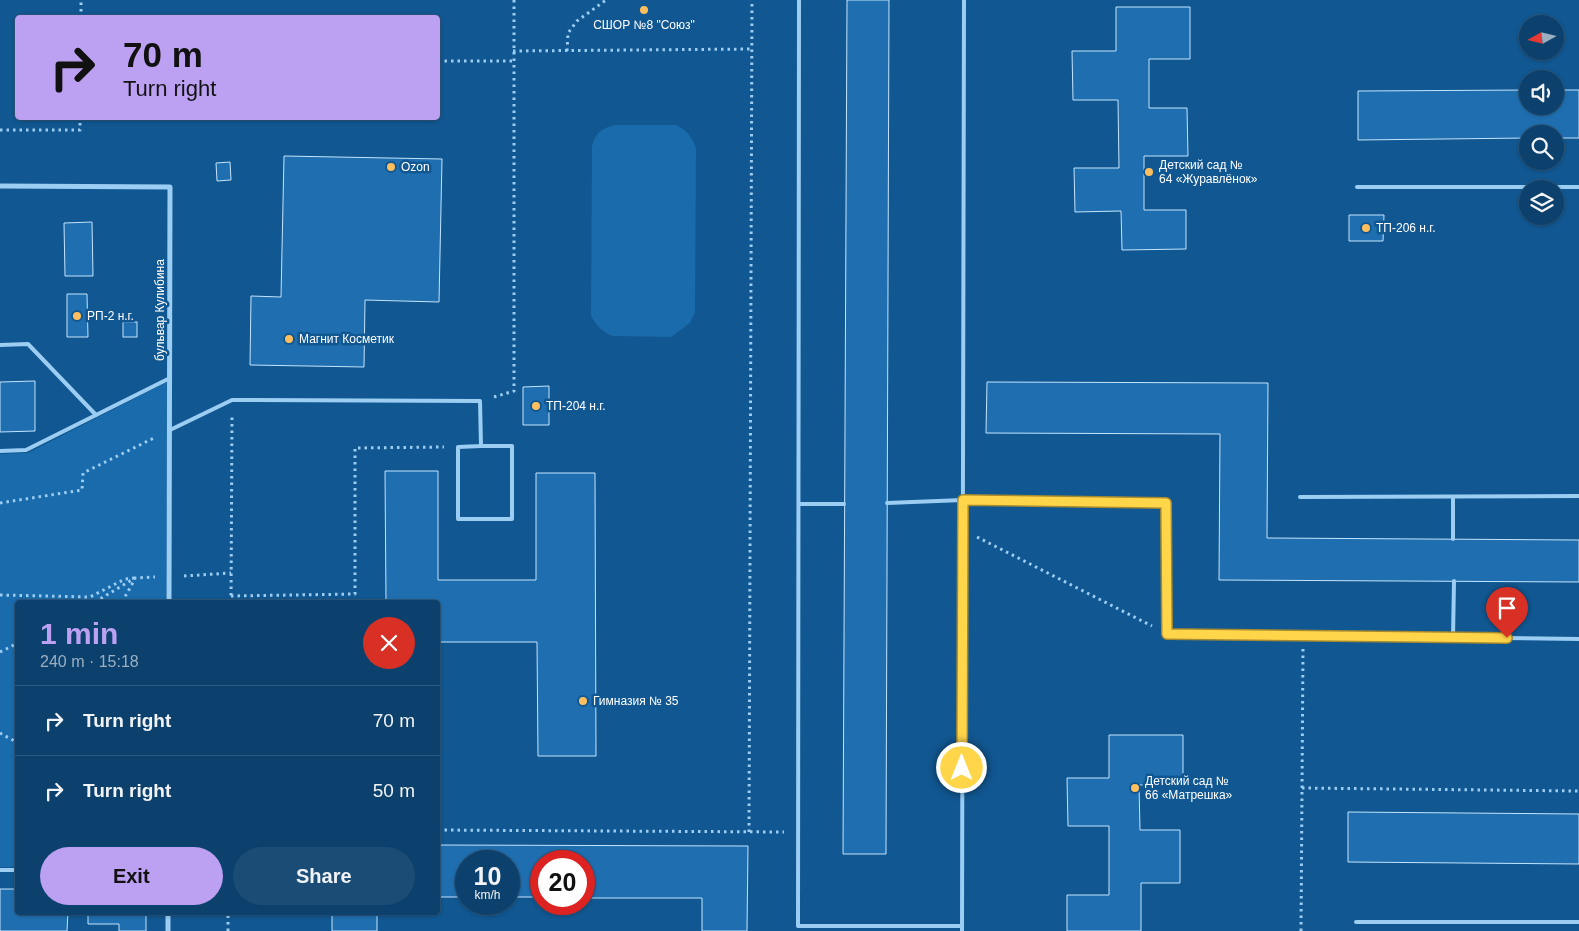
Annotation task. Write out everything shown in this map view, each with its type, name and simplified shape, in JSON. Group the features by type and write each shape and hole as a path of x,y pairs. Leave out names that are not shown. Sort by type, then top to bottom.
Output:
{"street":[{"name":"бульвар Кулибина","path":"0,186 170,187 169,600"},
{"path":"168,915 168,931"}],"lane":[{"path":"799,0 798,926 962,929 964,0"},
{"path":"1357,188 1579,187"},
{"path":"0,345 28,344 96,415"},
{"path":"0,451 26,450 170,378"},
{"path":"170,430 232,400 480,400 481,446"},
{"path":"481,446 512,446 512,519 458,519 458,447 481,446"},
{"path":"1300,497 1579,496"},
{"path":"1453,497 1453,539"},
{"path":"887,503 963,500 1166,503 1167,634 1579,639"},
{"path":"799,504 844,504"},
{"path":"1454,581 1454,638"},
{"path":"0,870 15,870"},
{"path":"1356,922 1579,922"}],"path":[{"path":"81,0 81,15"},
{"path":"480,400 514,391 514,0"},
{"path":"567,50 568,33 577,21 606,0"},
{"path":"749,832 752,0"},
{"path":"513,51 752,49"},
{"path":"440,61 514,61"},
{"path":"0,130 80,130 80,120"},
{"path":"231,600 232,400"},
{"path":"0,503 82,490 83,473 170,430"},
{"path":"231,596 356,594 355,448 458,447"},
{"path":"963,530 1167,634"},
{"path":"0,595 90,597 125,578 135,578 123,600"},
{"path":"1301,931 1303,635"},
{"path":"0,652 15,644"},
{"path":"0,733 15,741"},
{"path":"1302,788 1579,791"},
{"path":"440,830 798,833"},
{"path":"228,915 228,931"}],"shaded area":[{"path":"616,125 676,125 689,134 696,148 695,312 690,323 671,337 613,336 600,328 591,316 592,146 595,137 600,131"},
{"path":"167,382 166,600 15,600 15,867 0,867 0,454 28,453"}],"building":[{"path":"847,0 889,0 886,854 843,854"},
{"path":"1116,7 1190,7 1190,59 1149,59 1149,108 1187,108 1188,156 1144,156 1144,210 1186,210 1186,249 1122,250 1121,211 1075,212 1074,168 1119,168 1118,100 1073,100 1072,51 1116,51"},
{"path":"1519,90 1519,115 1564,115 1564,90 1579,90 1579,138 1564,138 1564,125 1519,125 1519,138 1358,140 1358,91"},
{"path":"284,156 442,159 439,302 365,300 364,367 250,365 251,296 281,297"},
{"path":"230,162 231,180 217,181 216,163"},
{"name":"ТП-206 н.г.","path":"1349,215 1384,215 1383,241 1349,241"},
{"path":"92,222 93,276 65,276 64,223"},
{"name":"РП-2 н.г.","path":"67,294 87,294 88,337 67,337"},
{"path":"123,322 137,322 137,337 123,337"},
{"path":"35,381 35,431 0,432 0,382"},
{"path":"987,382 1268,383 1267,538 1579,540 1579,582 1219,580 1220,434 986,433"},
{"name":"ТП-204 н.г.","path":"549,386 549,425 523,425 523,387"},
{"path":"385,471 438,471 438,580 536,580 536,473 595,473 596,756 538,756 537,642 440,642 440,600 386,600"},
{"path":"1109,735 1183,735 1183,784 1139,785 1140,830 1180,830 1180,883 1141,883 1141,931 1067,931 1067,895 1109,895 1109,826 1068,826 1067,778 1109,778"},
{"path":"1348,812 1579,814 1579,864 1348,862"},
{"path":"440,845 748,846 747,931 702,931 702,898 595,898 595,850 530,850 530,897 520,897 520,850 455,850 455,897 440,897"},
{"path":"0,889 15,889 15,915 68,915 67,931 0,931"},
{"path":"88,915 146,915 146,931 119,931 119,924 88,924"},
{"path":"332,915 377,915 377,931 332,931"}],"place":[{"name":"СШОР №8 \"Союз\"","path":"644,10"},
{"name":"Ozon","path":"391,167"},
{"name":"Детский сад № 64 «Журавлёнок»","path":"1149,172"},
{"name":"ТП-206 н.г.","path":"1366,228"},
{"name":"РП-2 н.г.","path":"77,316"},
{"name":"Магнит Косметик","path":"289,339"},
{"name":"ТП-204 н.г.","path":"536,406"},
{"name":"Гимназия № 35","path":"583,701"},
{"name":"Детский сад № 66 «Матрешка»","path":"1135,788"}],"route":[{"path":"962,768 963,500 1166,503 1167,634 1507,638"}]}
